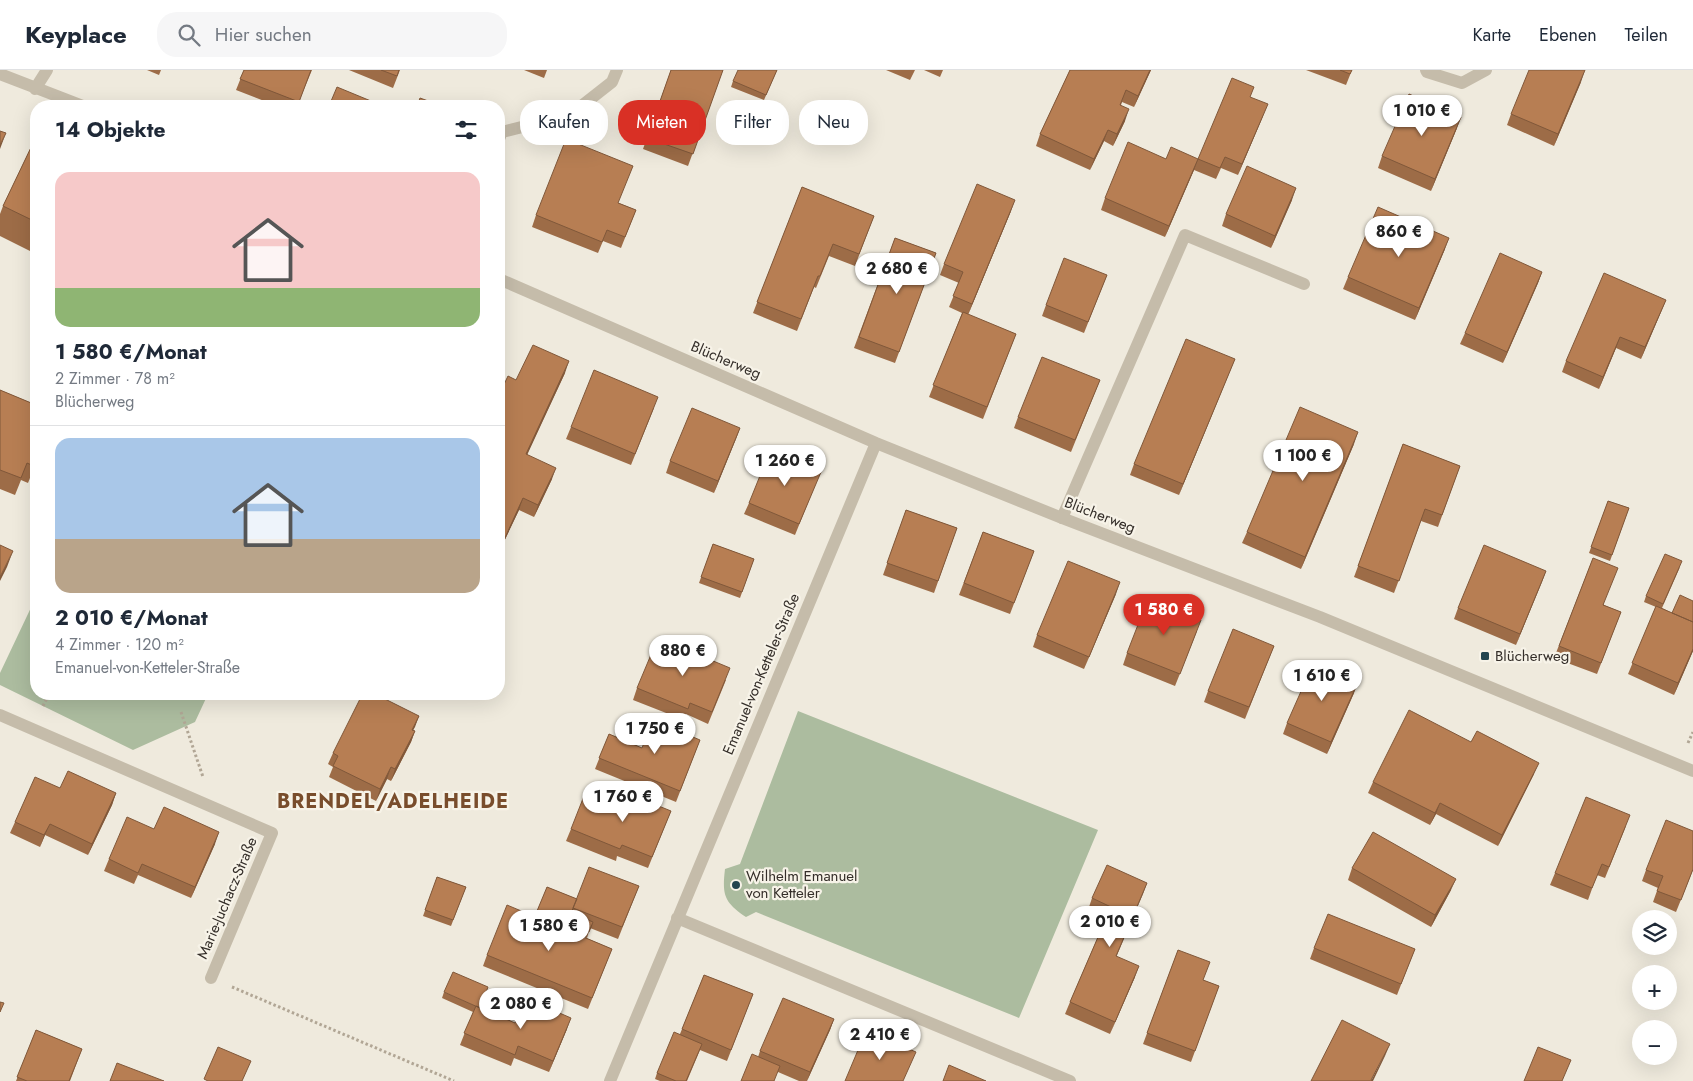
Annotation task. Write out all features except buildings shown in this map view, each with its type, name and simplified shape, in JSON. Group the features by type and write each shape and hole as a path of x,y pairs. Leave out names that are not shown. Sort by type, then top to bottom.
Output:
{"street":[{"path":"35,88 48,70"},
{"path":"505,131 570,115 612,82 617,70"},
{"path":"1426,70 1427,72 1462,83 1486,70"},
{"path":"0,74 66,100"},
{"path":"1062,518 1186,234 1304,284"},
{"name":"Blücherweg","path":"505,282 876,443 1062,518 1320,617 1693,771"},
{"name":"Emanuel-von-Ketteler-Straße","path":"610,1081 876,443"},
{"name":"Marie-Juchacz-Straße","path":"0,715 272,833 211,978"},
{"path":"677,918 1070,1081"}],"path":[{"path":"181,712 214,808"},
{"name":"Marie-Juchacz-Straße","path":"211,978 454,1081"}],"green space":[{"path":"30,610 30,700 0,685 0,673"},
{"path":"31,700 205,700 195,722 133,750"},
{"path":"798,711 1098,830 1019,1018 756,912 746,917 729,902 724,885 725,869 740,864"}],"place":[{"name":"Blücherweg","path":"1485,656"},
{"name":"Wilhelm Emanuel von Ketteler","path":"736,885"}],"district":[{"name":"BRENDEL/ADELHEIDE","path":"393,801"}]}
